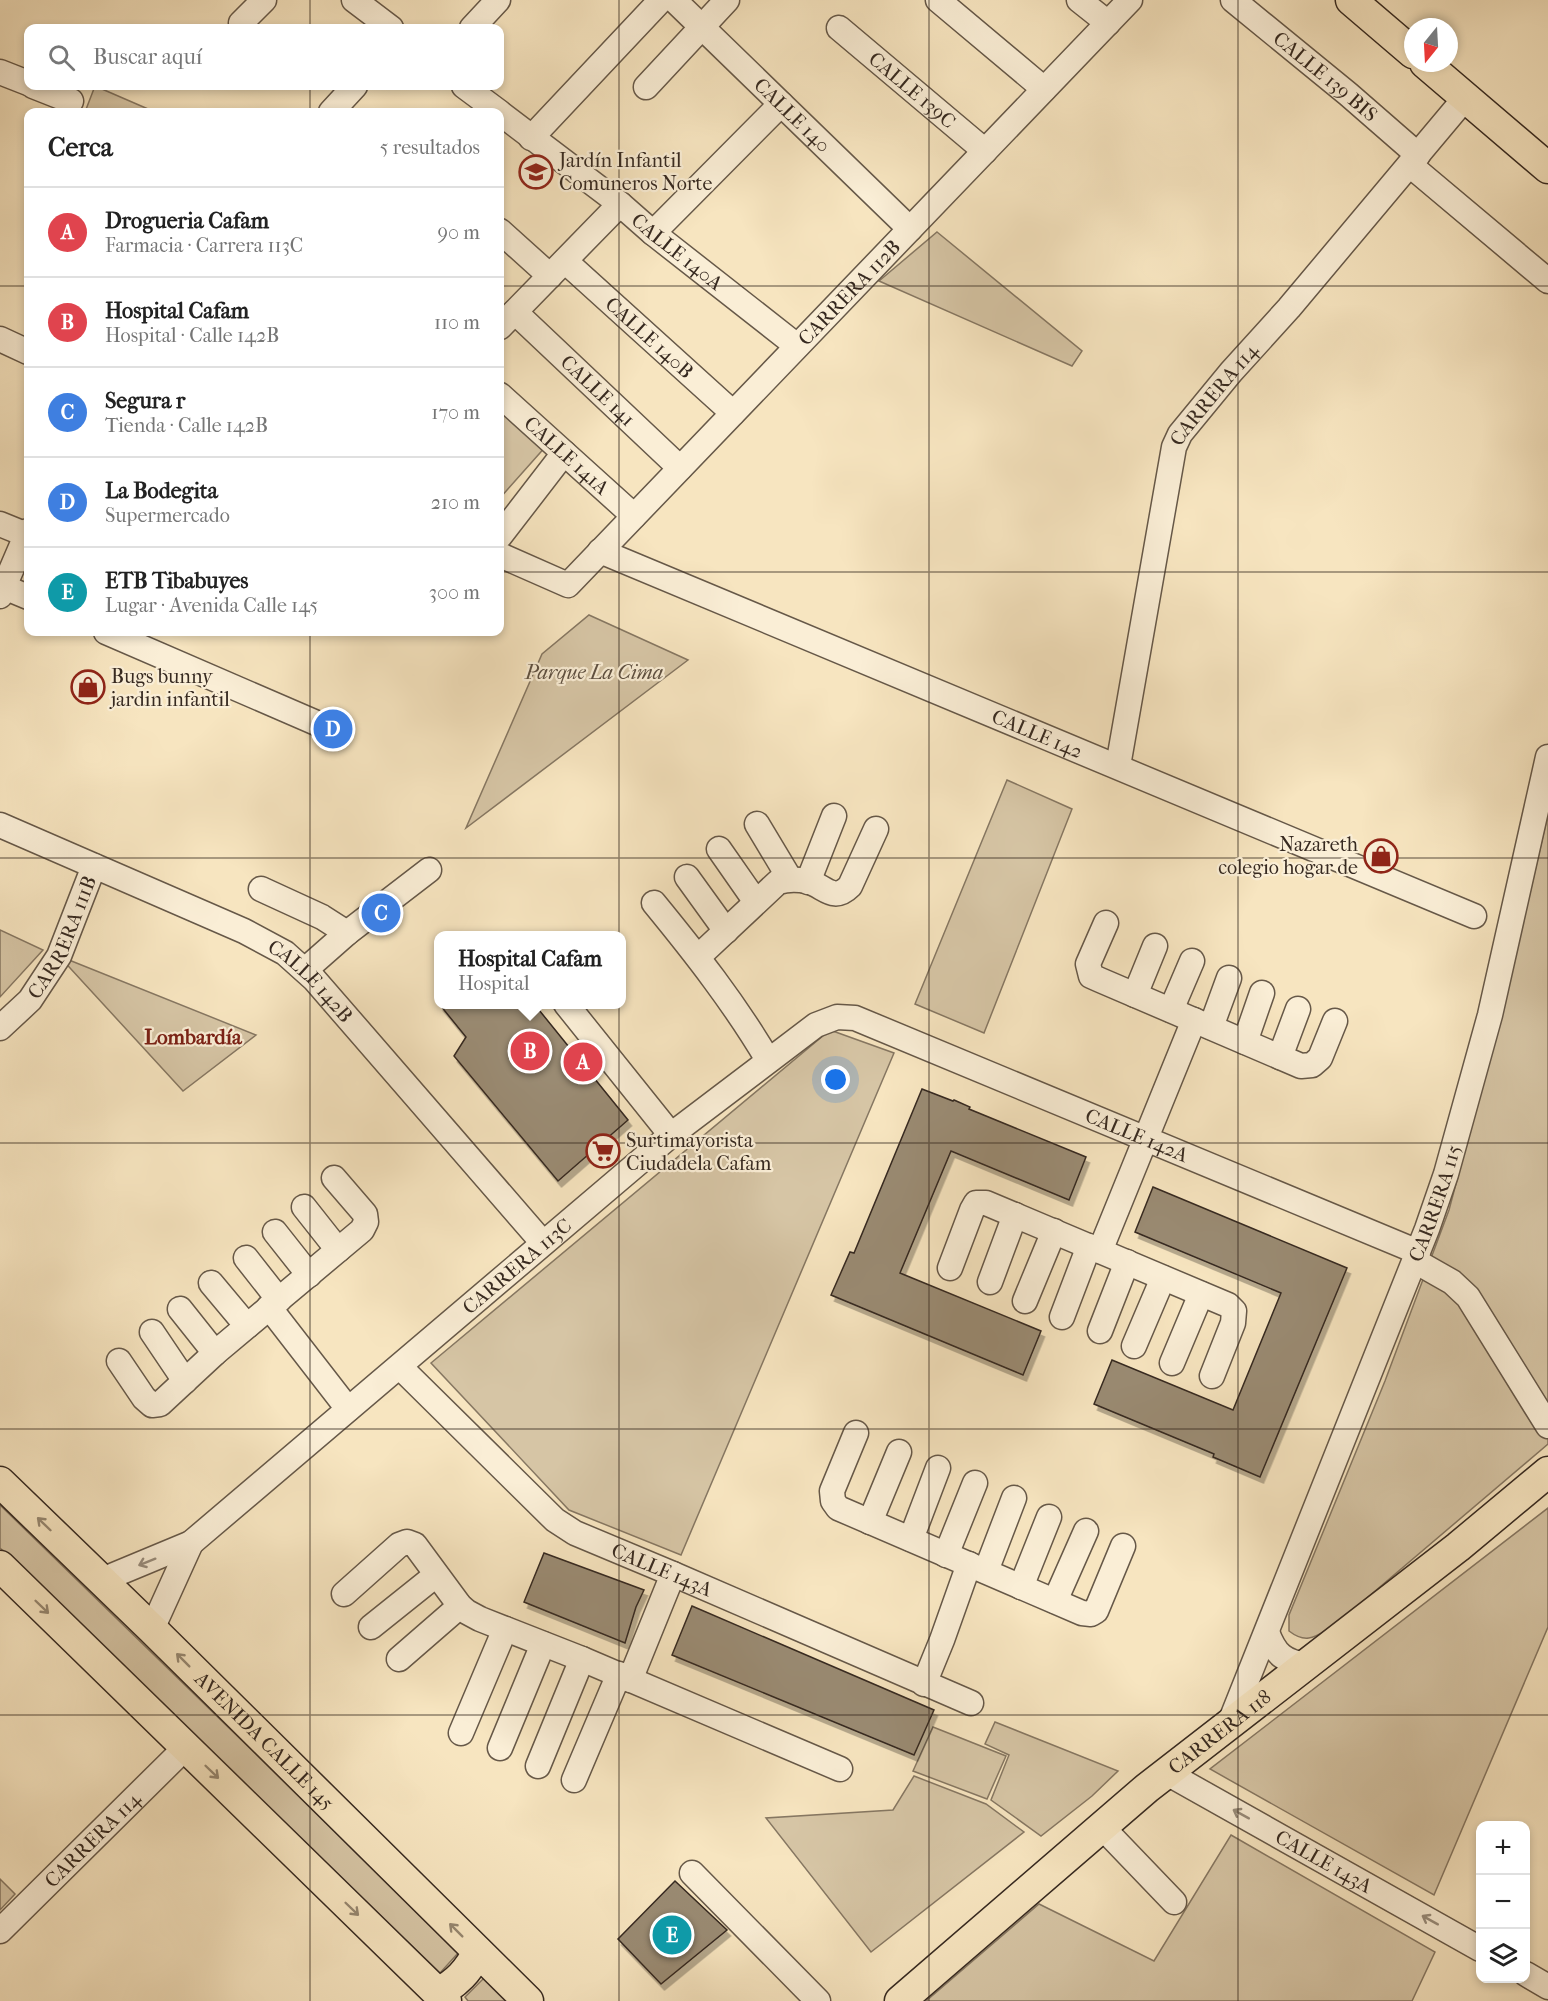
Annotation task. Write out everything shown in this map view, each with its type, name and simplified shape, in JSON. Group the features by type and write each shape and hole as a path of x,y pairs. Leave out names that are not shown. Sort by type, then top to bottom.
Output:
{"main road":[{"path":"1351,0 1404,44"},
{"path":"1436,72 1548,168"},
{"name":"CARRERA 118","path":"900,2001 1167,1773 1458,1547 1548,1472"},
{"name":"AVENIDA CALLE 145","path":"0,1482 528,2001"},
{"path":"0,1566 442,1997 466,1972 478,1952"}],"street":[{"path":"241,23 264,0"},
{"path":"476,24 498,0"},
{"path":"531,138 661,0"},
{"name":"CALLE 140","path":"675,0 909,229"},
{"path":"646,87 727,0"},
{"path":"938,0 1044,89"},
{"path":"1079,0 1108,23"},
{"name":"CARRERA 112B","path":"504,557 568,585 1130,0"},
{"name":"CALLE 139 BIS","path":"1233,0 1348,94 1414,160 1548,281"},
{"path":"362,2 387,24"},
{"name":"CALLE 139C","path":"839,28 985,151"},
{"path":"0,72 24,81"},
{"path":"43,90 71,101"},
{"path":"335,108 351,90"},
{"name":"CALLE 140A","path":"469,90 493,108"},
{"name":"CARRERA 114","path":"1118,766 1174,447 1180,434 1466,98"},
{"path":"653,233 781,104"},
{"name":"CALLE 140A","path":"504,117 620,204 653,233 797,346"},
{"path":"507,320 620,204"},
{"name":"CALLE 140B","path":"504,234 558,269 733,413"},
{"name":"CALLE 141","path":"507,320 680,468"},
{"path":"0,339 24,350"},
{"name":"CALLE 141A","path":"504,399 634,516"},
{"path":"504,531 564,453"},
{"path":"0,524 24,532"},
{"path":"24,542 2,592 24,596"},
{"name":"CALLE 142","path":"600,551 1474,916"},
{"path":"115,636 328,728"},
{"name":"CARRERA 115","path":"1230,1725 1417,1257 1446,1174 1490,1015 1548,757"},
{"path":"799,880 834,816"},
{"path":"757,824 799,880"},
{"name":"CALLE 142B","path":"0,825 243,931 285,953 305,970 543,1243"},
{"path":"698,957 778,882 799,880 835,894 843,892 850,886 876,829"},
{"path":"718,849 756,902"},
{"name":"CARRERA 111B","path":"0,1028 30,1000 59,956 94,866"},
{"path":"305,970 347,933 429,870"},
{"path":"687,877 726,931"},
{"path":"261,889 322,917 347,933"},
{"path":"654,903 743,1018 768,1060"},
{"path":"1106,923 1088,964 1091,976 1135,995 1301,1066 1312,1065 1320,1058 1335,1021"},
{"path":"1135,995 1155,945"},
{"path":"1171,1010 1192,961"},
{"path":"1062,1317 1146,1138 1203,1024 1229,978"},
{"path":"1245,1042 1262,993"},
{"path":"569,1009 671,1134"},
{"path":"1280,1057 1298,1009"},
{"name":"CARRERA 113C","path":"102,1580 191,1543 671,1134 816,1025 837,1017 855,1018"},
{"name":"CALLE 142A","path":"855,1018 1146,1138 1417,1257 1452,1282 1468,1297 1548,1425"},
{"path":"119,1361 144,1398 152,1404 160,1404 215,1353 362,1230 366,1222 365,1214 334,1178"},
{"path":"950,1268 976,1203 986,1203 1054,1231 1228,1305 1234,1311 1233,1323 1212,1376"},
{"path":"304,1207 338,1250"},
{"path":"990,1282 1015,1215"},
{"path":"1025,1301 1054,1231"},
{"path":"275,1232 309,1275"},
{"path":"246,1258 274,1304 348,1409"},
{"path":"1100,1331 1126,1262"},
{"path":"1134,1346 1163,1278"},
{"path":"211,1283 247,1326"},
{"path":"1172,1363 1201,1294"},
{"path":"180,1309 215,1353"},
{"path":"152,1332 185,1381"},
{"name":"CALLE 143A","path":"400,1367 555,1520 575,1533 971,1703"},
{"path":"856,1433 832,1491 832,1501 838,1508 1082,1613 1091,1614 1096,1611 1123,1546"},
{"path":"870,1522 900,1452"},
{"path":"911,1539 938,1468"},
{"path":"946,1554 975,1483"},
{"path":"924,1683 1014,1498"},
{"path":"1021,1587 1049,1517"},
{"path":"1055,1601 1086,1531"},
{"path":"344,1594 399,1545 407,1542 415,1545 460,1606 480,1619 582,1659 840,1769"},
{"name":"CARRERA 113C","path":"152,1629 191,1543"},
{"path":"574,1780 673,1574"},
{"path":"371,1627 436,1575"},
{"path":"399,1659 460,1606"},
{"path":"461,1732 505,1629"},
{"path":"1267,1632 1272,1646 1281,1656 1293,1663 1307,1665"},
{"path":"500,1748 543,1644"},
{"path":"538,1766 582,1659"},
{"name":"CARRERA 114","path":"0,1931 186,1747"},
{"name":"CALLE 143A","path":"1167,1773 1476,1947"},
{"path":"1102,1827 1174,1902"},
{"path":"692,1873 818,2001"},
{"path":"1530,1976 1548,1987"}],"green space":[{"path":"93,90 104,90 146,108 87,108"},
{"path":"937,232 1082,351 1072,366 879,281"},
{"path":"504,408 547,445 504,493"},
{"name":"Parque La Cima","path":"589,615 688,660 466,828 542,654"},
{"path":"1007,780 1072,809 984,1033 915,1004"},
{"path":"1548,814 1548,1444 1334,1626 1312,1638 1301,1638 1289,1631 1289,1615 1385,1381 1449,1210 1510,980"},
{"path":"0,930 43,950 0,997"},
{"path":"59,956 256,1035 183,1091"},
{"path":"830,1030 894,1053 681,1555 569,1510 431,1363"},
{"path":"0,1505 459,1952 440,1973 0,1548"},
{"path":"1548,1508 1548,1627 1434,1895 1210,1769"},
{"path":"995,1722 1118,1771 1092,1796 1041,1836 991,1800 1009,1755 985,1744"},
{"path":"933,1727 1006,1756 987,1799 913,1771"},
{"path":"914,1776 986,1804 1024,1832 871,1952 766,1818 893,1810"},
{"path":"1231,1835 1435,1952 1412,2001 926,2001 1039,1904 1154,1961"},
{"path":"0,1879 15,1894 0,1910"},
{"path":"487,1975 513,2001 468,2001 465,1997"}],"building":[{"path":"443,1009 538,1009 628,1120 558,1181 454,1056 466,1037"},
{"path":"922,1089 954,1100 970,1107 969,1109 1086,1157 1069,1200 951,1151 900,1273 1041,1331 1023,1375 831,1295 850,1252 854,1253"},
{"path":"1153,1187 1347,1268 1260,1477 1213,1457 1214,1454 1094,1404 1112,1360 1233,1410 1281,1293 1135,1232"},
{"path":"544,1553 644,1590 625,1643 524,1602"},
{"path":"692,1606 934,1710 914,1755 672,1655"},
{"path":"675,1881 727,1930 661,1984 618,1939"}],"place":[{"name":"Jardín Infantil Comuneros Norte","path":"536,172"},
{"name":"Bugs bunny jardin infantil","path":"88,687"},
{"name":"La Bodegita","path":"333,729"},
{"name":"Nazareth colegio hogar de","path":"1381,856"},
{"name":"Segura r","path":"381,913"},
{"name":"Hospital Cafam","path":"530,1051"},
{"name":"Drogueria Cafam","path":"583,1062"},
{"name":"Surtimayorista Ciudadela Cafam","path":"603,1151"},
{"name":"ETB Tibabuyes","path":"672,1935"}],"district":[{"name":"Lombardía","path":"193,1037"}]}
